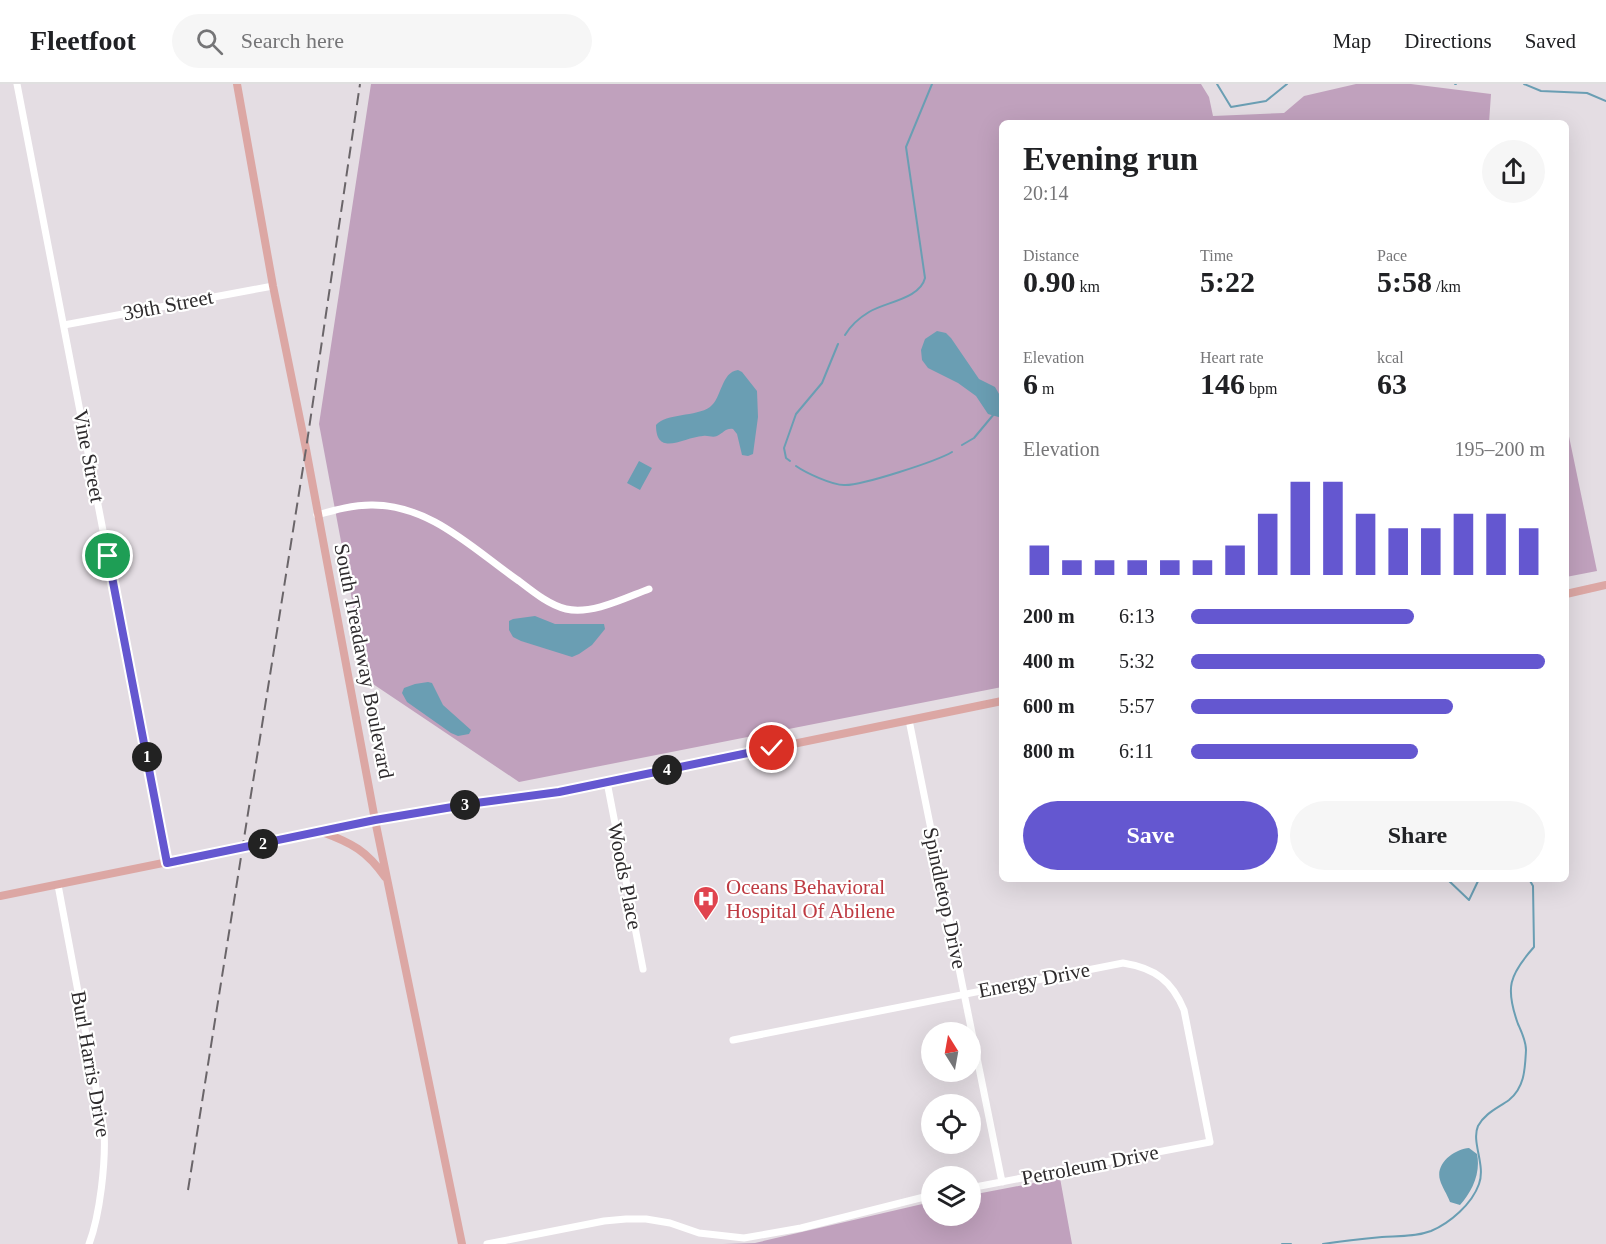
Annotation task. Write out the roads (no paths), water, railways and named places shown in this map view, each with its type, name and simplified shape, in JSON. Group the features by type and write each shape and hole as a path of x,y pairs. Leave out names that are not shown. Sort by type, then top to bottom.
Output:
{"main road":[{"name":"South Treadaway Boulevard","path":"237,84 273,286 375,820 462,1244"},
{"path":"1569,593 1606,585"},
{"path":"0,896 375,820 559,792 999,701"},
{"path":"322,831 353,844 373,860 388,880"}],"street":[{"name":"Vine Street","path":"17,84 167,863"},
{"name":"39th Street","path":"64,325 273,286"},
{"path":"317,515 370,505 389,506 414,512 439,524 528,588 565,609 590,608 649,589"},
{"name":"Spindletop Drive","path":"909,720 1002,1182"},
{"name":"Woods Place","path":"607,782 643,969"},
{"name":"Burl Harris Drive","path":"58,885 105,1131 95,1223 89,1244"},
{"name":"Energy Drive","path":"733,1040 1123,963 1138,965 1157,974 1177,993 1184,1010 1210,1142"},
{"name":"Petroleum Drive","path":"981,1186 1210,1142"},
{"path":"487,1244 604,1221 626,1219 646,1219 670,1223 699,1233 744,1238 792,1230 921,1198"}],"water":[{"path":"937,331 946,333 951,338 979,379 995,387 999,394 999,417 988,414 976,396 958,383 928,368 922,360 921,350 925,339"},
{"path":"738,370 757,391 758,417 753,454 742,455 737,434 733,429 726,430 715,437 696,437 672,443 661,441 657,435 656,425 667,419 710,407 728,375"},
{"path":"639,461 652,468 640,490 627,483"},
{"path":"535,616 555,624 604,624 605,629 592,645 572,657 513,637 509,630 509,621"},
{"path":"432,683 443,705 471,730 469,734 458,736 451,733 407,702 402,693 404,688"},
{"path":"1469,1148 1477,1154 1477,1175 1472,1188 1460,1205 1450,1202 1439,1174 1447,1158 1458,1151"}],"waterway":[{"path":"845,335 869,312 916,291 925,278 906,147 932,84"},
{"path":"1217,84 1231,107 1266,101 1287,84"},
{"path":"1524,84 1541,91 1587,93 1606,101"},
{"path":"790,461 786,458 784,448 796,414 822,383 838,344"},
{"path":"962,445 974,438 994,414"},
{"path":"796,466 812,475 844,485 866,482 899,472 952,452"},
{"path":"1450,882 1469,900 1478,882"},
{"path":"1323,1244 1413,1235 1431,1231 1460,1212 1476,1191 1481,1177 1476,1139 1478,1126 1488,1114 1514,1095 1521,1083 1524,1070 1525,1043 1514,1012 1511,991 1519,966 1534,947 1533,886 1531,882"},
{"path":"1282,1244 1291,1244"}],"railway":[{"path":"188,1190 306,449 360,84"}],"place":[{"name":"Oceans Behavioral Hospital Of Abilene","path":"706,922"}]}
